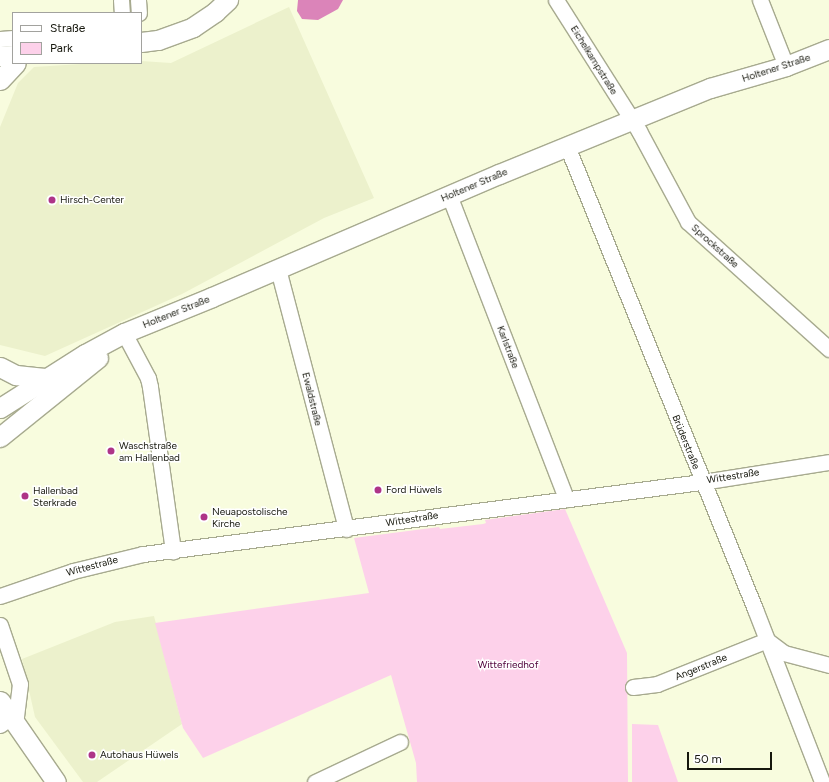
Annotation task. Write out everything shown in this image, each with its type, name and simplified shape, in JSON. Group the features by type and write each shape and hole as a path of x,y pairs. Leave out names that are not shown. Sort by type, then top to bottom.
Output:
{"main road":[{"path":"142,42 158,40 193,27 215,12 228,0"},
{"name":"Holtener Straße","path":"1,410 85,354 124,333 278,269 449,195 710,88 786,66 829,49"},
{"path":"0,56 12,55"},
{"path":"0,80 15,64"},
{"name":"Holtener Straße","path":"0,437 96,359 124,333"},
{"path":"0,367 16,375 47,378"},
{"name":"Holtener Straße","path":"1,410 26,416"},
{"path":"0,701 9,722 56,782"}],"street":[{"path":"138,0 139,12"},
{"name":"Eichelkampstraße","path":"556,0 605,75 631,120"},
{"path":"760,0 786,66"},
{"path":"0,39 12,38"},
{"name":"Sprockstraße","path":"631,120 639,131 688,222 829,349"},
{"name":"Brüderstraße","path":"567,146 767,640 822,782"},
{"name":"Karlstraße","path":"449,195 566,499"},
{"name":"Ewaldstraße","path":"278,269 346,529"},
{"path":"124,333 148,378 150,387 172,550"},
{"name":"Wittestraße","path":"0,596 73,571 107,562 172,550 346,529 443,514 702,481 829,462"},
{"path":"0,625 20,684 9,722"},
{"path":"767,640 784,653 829,665"},
{"name":"Angerstraße","path":"633,687 657,684 767,640"},
{"path":"315,782 400,742"}],"shaded area":[{"path":"298,0 343,0 338,9 318,20 302,19 297,11"},
{"path":"289,7 374,198 324,218 182,294 45,356 0,345 0,127 18,83 34,67 81,64 142,64 142,61 171,63"},
{"path":"154,616 182,724 97,782 83,782 35,717 22,659 115,622"}],"green space":[{"name":"Wittefriedhof","path":"565,509 627,653 628,782 417,782 416,763 391,675 203,758 183,728 155,623 369,593 354,538 439,527 440,529 483,524 486,523 485,520"},
{"path":"632,724 658,725 678,782 632,782"}],"place":[{"name":"Hirsch-Center","path":"52,200"},
{"name":"Waschstraße am Hallenbad","path":"111,451"},
{"name":"Ford Hüwels","path":"378,490"},
{"name":"Hallenbad Sterkrade","path":"25,496"},
{"name":"Neuapostolische Kirche","path":"204,517"},
{"name":"Autohaus Hüwels","path":"92,755"}]}
